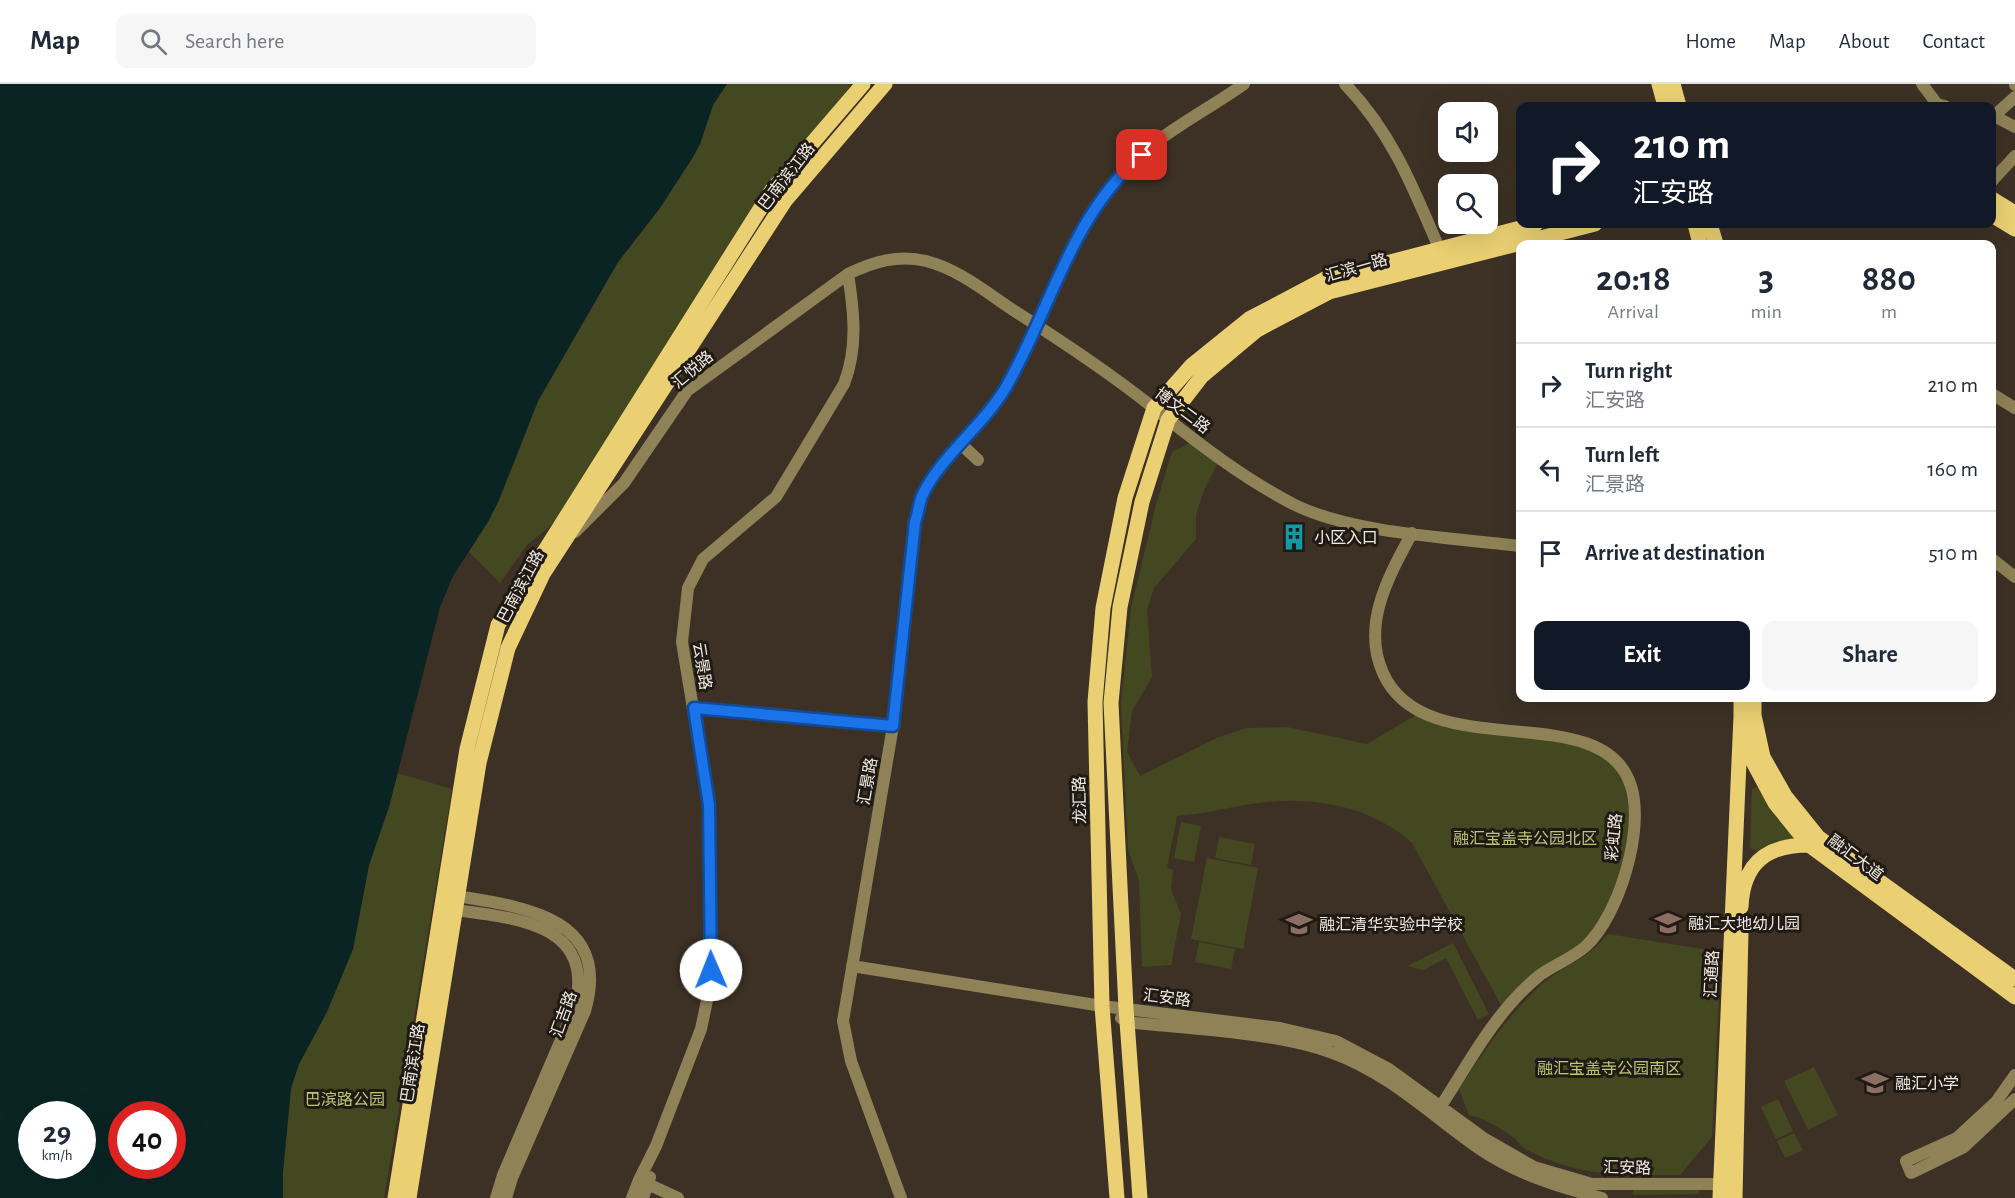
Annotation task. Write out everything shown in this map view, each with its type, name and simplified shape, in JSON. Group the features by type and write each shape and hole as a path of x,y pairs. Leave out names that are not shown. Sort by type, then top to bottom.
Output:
{"main road":[{"name":"巴南滨江路","path":"409,1198 467,749 498,625 772,190 862,84"},
{"name":"巴南滨江路","path":"395,1198 449,902 479,763 508,648 543,574 785,201 885,84"},
{"path":"1659,84 1664,102"},
{"path":"1673,84 1678,102"},
{"path":"1996,201 2015,213"},
{"path":"1996,218 2015,230"},
{"name":"汇滨一路","path":"1154,408 1192,364 1249,319 1325,279 1520,228"},
{"name":"汇滨一路","path":"1532,240 1579,228"},
{"name":"汇滨一路","path":"1168,420 1202,376 1257,330 1329,292 1516,244"},
{"name":"龙汇路","path":"1117,1198 1102,1006 1096,679 1103,608 1125,498 1154,408"},
{"path":"1140,1198 1126,1015 1111,703 1120,607 1142,502 1168,420"},
{"name":"融汇大道","path":"1742,702 1741,716 1752,760 1774,803 1809,845 2015,997"},
{"name":"融汇大道","path":"1754,702 1754,716 1763,757 1785,796 1818,837 2015,979"},
{"name":"汇通路","path":"1727,1191 1741,716"},
{"name":"汇通路","path":"1727,1191 1742,891 1753,865 1766,854 1779,848 1809,845"}],"street":[{"name":"汇景路","path":"901,1198 847,1049 843,1022 893,726 915,522 922,496 939,470 962,445 1006,388 1091,213 1129,166 1168,133 1244,84"},
{"path":"1345,84 1370,110 1400,157 1439,248"},
{"path":"1922,84 1936,102"},
{"path":"1996,113 2015,98"},
{"path":"1996,116 2015,127"},
{"path":"1996,177 2015,156"},
{"name":"博文二路","path":"848,274 872,262 901,258 925,260 949,268 1036,325 1154,408 1235,470 1295,505 1329,518 1412,533 1516,545"},
{"name":"汇悦路","path":"563,544 624,483 687,391 848,274"},
{"name":"云景路","path":"644,1182 701,1029 709,991 709,805 682,642 688,588 703,559 776,497 843,384 850,367 854,334 848,274"},
{"path":"1996,396 2015,408"},
{"path":"962,445 978,460"},
{"name":"彩虹路","path":"1412,533 1389,576 1374,628 1374,645 1388,684 1405,705 1429,716 1461,724 1546,734 1584,742 1613,756 1631,786 1634,827 1623,880 1612,912 1600,931 1584,948 1540,975 1513,1001 1495,1022 1437,1111"},
{"path":"1996,562 2015,577"},
{"path":"694,708 893,726"},
{"name":"汇吉路","path":"449,902 536,924 566,945 578,970 579,983 575,1008 503,1175 496,1198"},
{"name":"汇吉路","path":"449,902 520,907 555,920 579,942 590,970 590,986 585,1011 512,1178 506,1198"},
{"name":"汇安路","path":"852,966 1102,1006 1126,1015 1277,1040 1333,1053 1384,1078 1534,1167 1572,1179 1613,1184 1727,1191"},
{"path":"2015,1075 1996,1102 1957,1138 1909,1167 1964,1147 2015,1099"},
{"name":"汇安路","path":"1437,1111 1479,1149 1528,1175 1602,1198"},
{"path":"639,1197 644,1182 678,1198"}],"green space":[{"path":"727,84 851,84 560,518 527,545 500,583 469,552 499,500 538,401 618,262 660,208 693,157 700,144 713,105"},
{"name":"融汇宝盖寺公园北区","path":"1192,442 1218,462 1203,493 1196,515 1196,539 1154,588 1147,610 1152,677 1132,711 1127,752 1140,776 1219,737 1247,728 1287,727 1367,744 1416,715 1463,730 1569,743 1589,748 1609,761 1624,780 1630,802 1628,840 1619,880 1606,915 1598,928 1579,947 1501,1005 1412,843 1377,819 1357,811 1315,802 1272,801 1177,816 1167,868 1173,870 1171,889 1181,914 1171,965 1142,967 1139,880 1128,850 1121,704 1131,608 1156,505 1172,452"},
{"name":"巴滨路公园","path":"397,773 452,789 384,1198 283,1198 283,1172 291,1088 299,1064 353,949 369,865 389,807"},
{"path":"1761,787 1793,834 1793,839 1783,840 1756,851 1750,848 1752,789"},
{"path":"1181,822 1201,826 1194,862 1174,858"},
{"path":"1219,837 1255,844 1251,865 1215,858"},
{"path":"1207,858 1258,868 1243,949 1191,939"},
{"name":"融汇宝盖寺公园南区","path":"1608,934 1721,952 1712,1137 1680,1175 1602,1173 1566,1166 1547,1159 1525,1149 1514,1138 1492,1124 1469,1115 1459,1089 1518,1008 1542,984 1592,950"},
{"path":"1199,942 1235,949 1231,969 1195,962"},
{"path":"1453,943 1489,1014 1478,1020 1446,958 1423,970 1407,966"},
{"path":"1814,1067 1838,1115 1808,1130 1784,1081"},
{"path":"1778,1099 1793,1131 1776,1139 1761,1107"},
{"path":"1794,1133 1803,1150 1785,1158 1777,1141"},
{"path":"1633,1190 1699,1190 1699,1194 1633,1195"}],"water":[{"path":"0,84 727,84 713,105 700,144 693,157 660,208 618,262 538,401 499,500 488,522 453,576 440,607 389,807 369,865 353,949 327,1012 299,1064 291,1088 283,1172 283,1198 0,1198"}],"place":[{"name":"小区入口","path":"1294,537"},
{"name":"融汇大地幼儿园","path":"1668,923"},
{"name":"融汇清华实验中学校","path":"1299,924"},
{"name":"融汇小学","path":"1875,1083"}],"route":[{"path":"711,970 709,805 694,708 893,726 915,522 922,496 939,470 974,431 1006,388 1065,261 1091,213 1129,166 1142,155"}]}
